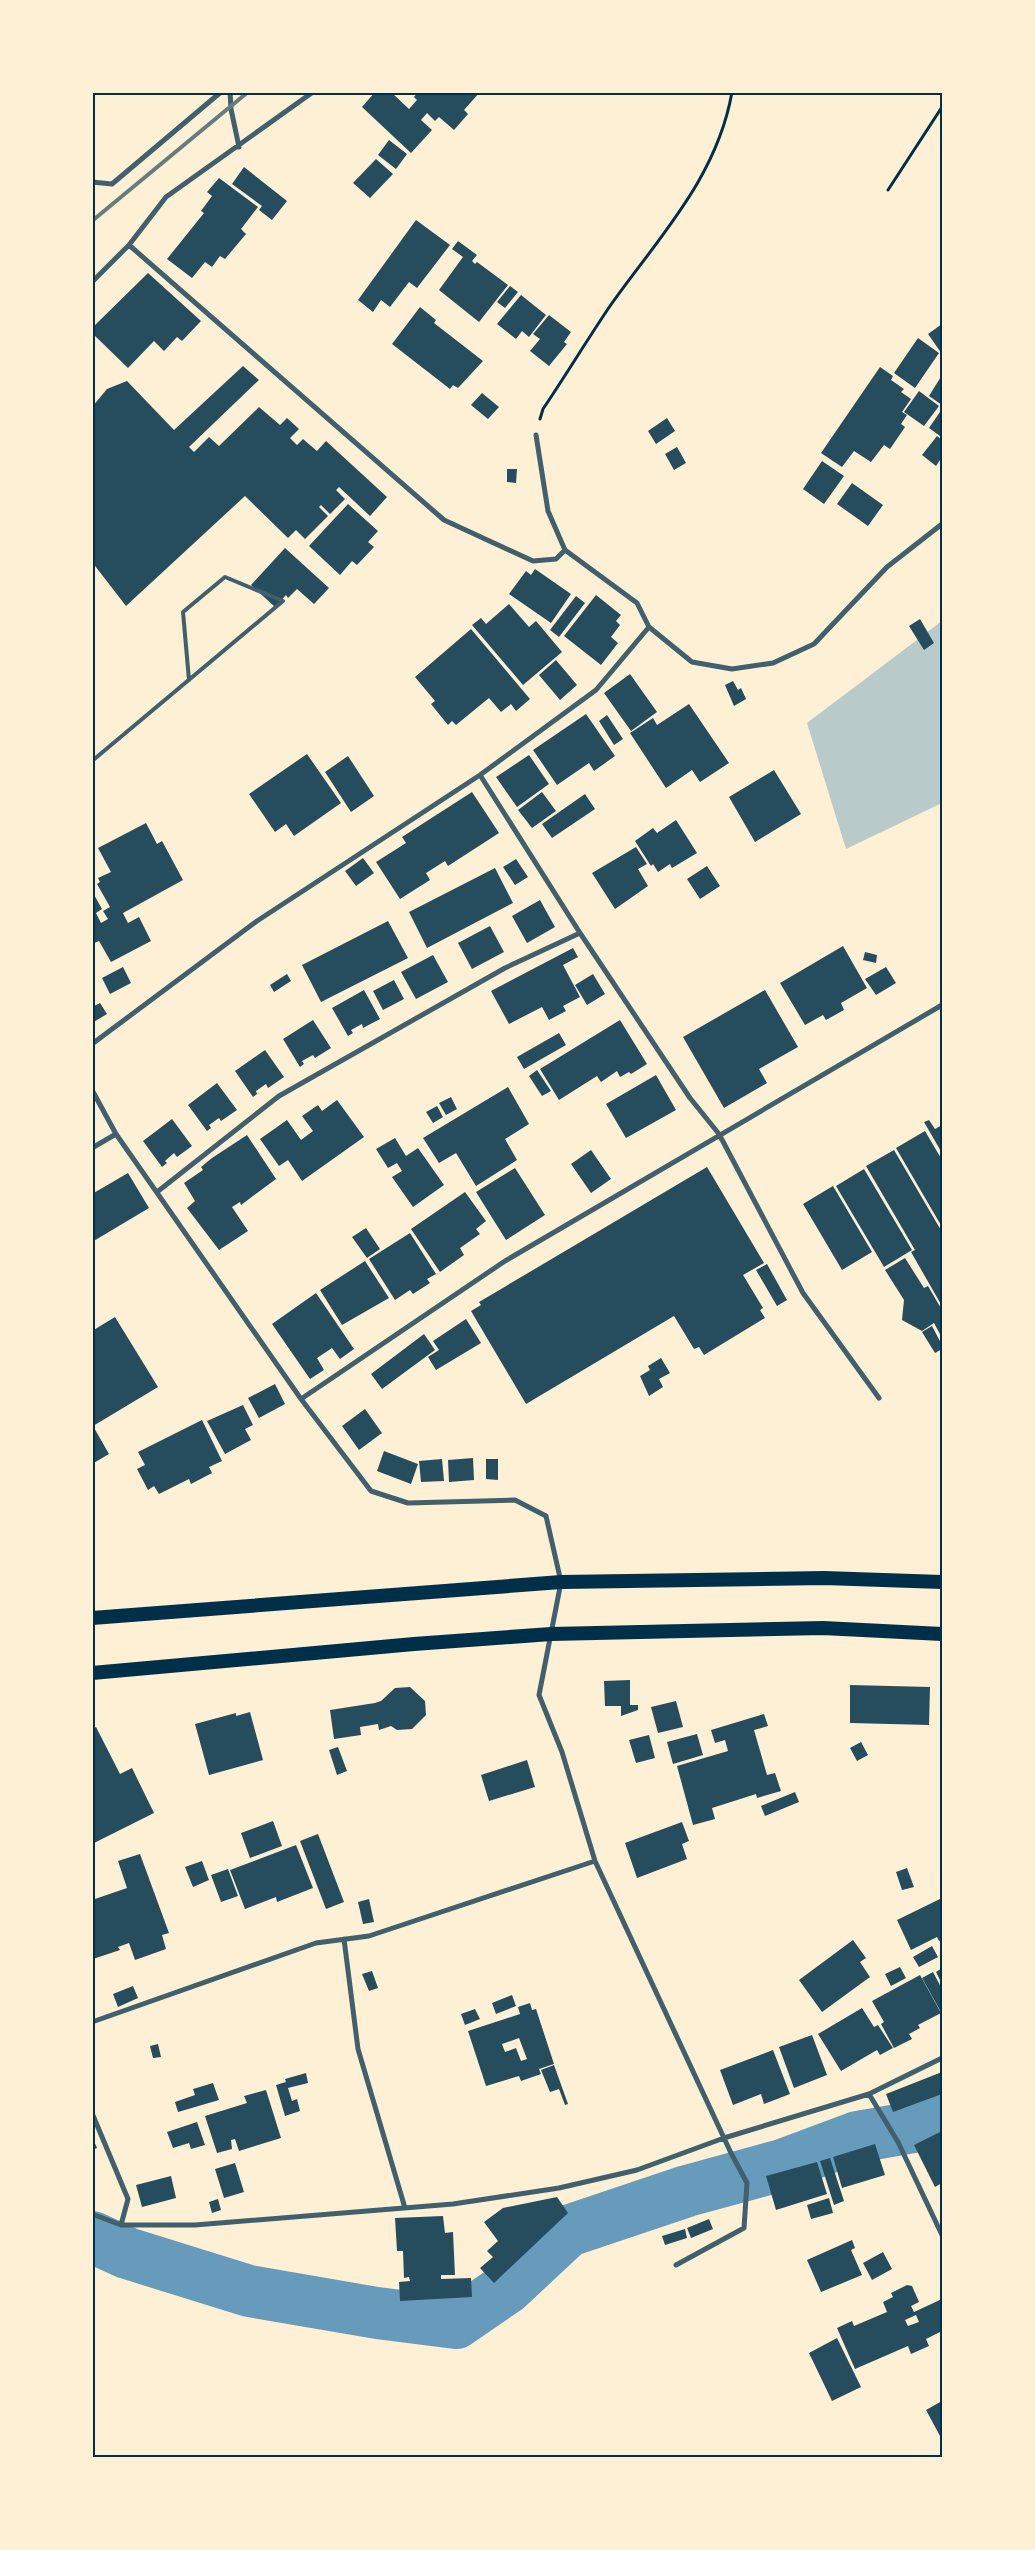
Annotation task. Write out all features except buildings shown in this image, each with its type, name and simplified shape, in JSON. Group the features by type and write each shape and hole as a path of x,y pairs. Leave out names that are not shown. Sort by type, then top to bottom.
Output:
{"highway":[{"path":"92,1618 561,1582 824,1578 942,1582"},
{"path":"92,1674 414,1644 551,1634 823,1628 942,1634"}],"street":[{"path":"92,182 112,184 221,92"},
{"path":"230,92 231,109 239,147"},
{"path":"92,282 129,245 166,196 239,147 313,92"},
{"path":"129,245 444,520 533,561 556,559 565,550"},
{"path":"536,435 548,511 565,550 637,603 649,627 692,662 732,669 773,663 814,644 887,567 942,524"},
{"path":"92,1044 257,921 480,775 596,690 649,627"},
{"path":"480,775 580,933 690,1098 719,1134 803,1293 879,1398"},
{"path":"157,1192 279,1096 505,968 580,933"},
{"path":"301,1399 505,1261 942,1005"},
{"path":"92,1090 116,1134 301,1399 372,1491 408,1503 515,1500 546,1516 561,1582 539,1695 562,1752 595,1861 731,2153 747,2183 744,2228 676,2265"},
{"path":"92,1148 116,1134"},
{"path":"92,2022 316,1943 369,1936 595,1861"},
{"path":"344,1939 358,2048 405,2208"},
{"path":"92,2214 121,2226 195,2225 453,2204 559,2188 637,2170 724,2138 870,2094 942,2058"},
{"path":"870,2094 898,2142 942,2235"},
{"path":"92,2113 128,2198 121,2226"}],"lane":[{"path":"92,761 283,602 225,577 183,612 188,680"}],"path":[{"path":"536,435 544,409 610,307 669,228 703,176 728,112 732,92"},
{"path":"888,190 942,107"}],"shaded area":[{"path":"942,621 942,803 846,849 807,723"}],"waterway":[{"path":"92,2237 127,2253 249,2291 377,2313 456,2323 507,2288 568,2231 687,2191 782,2165 857,2137 914,2127 942,2112"}],"railway":[{"path":"92,221 248,92"}]}
